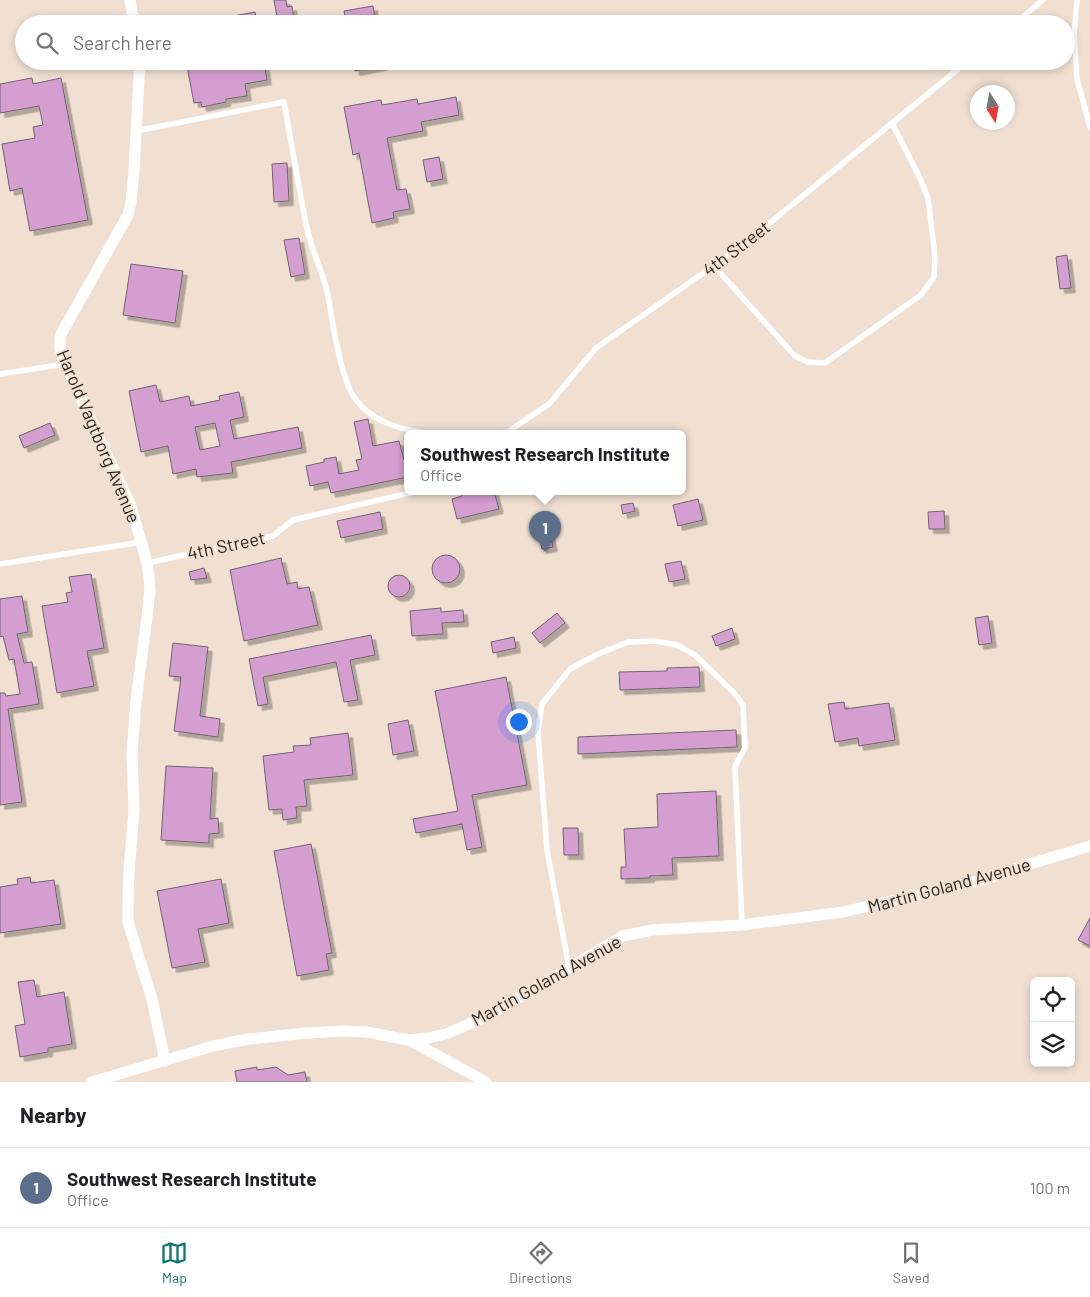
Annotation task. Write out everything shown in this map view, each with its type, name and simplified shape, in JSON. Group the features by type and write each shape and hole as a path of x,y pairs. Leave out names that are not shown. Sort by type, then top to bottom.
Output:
{"street":[{"path":"130,0 132,15"},
{"name":"Harold Vagtborg Avenue","path":"139,70 131,202 128,215 60,336 60,350 131,506 147,563 150,590 133,735 132,776 134,811 128,871 128,922 152,998 165,1061"},
{"name":"Martin Goland Avenue","path":"92,1082 213,1046 248,1039 308,1033 367,1032 408,1040 446,1034 490,1015 623,936 652,930 742,925 843,912 990,878 1090,846"},
{"path":"408,1040 486,1082"}],"lane":[{"path":"1025,15 1043,0"},
{"path":"1075,23 1077,0"},
{"path":"1075,45 1078,79 1090,127"},
{"name":"4th Street","path":"510,430 549,404 596,348 739,248 957,70"},
{"path":"136,131 284,102 309,235 326,289 348,387 366,411 392,426 404,430"},
{"path":"714,266 794,356 808,362 825,363 921,295 934,276 935,256 928,198 892,123"},
{"path":"0,374 65,364"},
{"name":"4th Street","path":"147,563 273,536 293,520 404,494"},
{"path":"0,564 142,542"},
{"path":"568,967 547,850 538,732 542,704 570,669 596,655 628,642 655,641 677,645 686,649 695,655 735,694 743,705 745,748 735,766 742,925"}],"building":[{"path":"274,0 286,0 287,7 292,6 293,15 277,15"},
{"path":"373,6 374,15 345,15 344,11"},
{"path":"255,12 256,15 239,15"},
{"path":"188,70 265,70 267,80 245,84 247,96 226,99 226,102 202,107 201,102 194,103"},
{"path":"32,78 33,84 61,78 88,220 30,231 22,188 10,191 2,144 35,138 33,127 43,125 39,106 0,113 0,84"},
{"path":"456,97 459,115 421,122 423,131 387,138 397,190 406,189 410,209 393,212 394,218 372,223 359,153 353,155 344,107 381,100 382,105 417,99 418,104"},
{"path":"439,157 443,179 427,182 423,160"},
{"path":"287,163 289,201 274,202 272,164"},
{"path":"299,238 305,274 291,277 284,240"},
{"path":"1067,255 1071,288 1060,289 1056,257"},
{"path":"131,264 183,271 175,323 123,315"},
{"path":"156,385 160,402 189,396 191,406 220,400 219,396 239,392 244,417 230,420 234,439 298,427 302,448 231,462 233,473 197,477 196,469 173,474 168,446 141,452 129,391","holes":["215,423 220,446 200,450 195,427"]},
{"path":"368,419 373,446 399,441 404,460 404,478 331,493 328,482 310,486 306,466 324,462 324,459 336,457 339,474 359,470 356,460 362,459 354,422"},
{"path":"50,423 55,435 24,448 19,436"},
{"path":"495,495 499,509 457,519 452,499 462,496"},
{"path":"698,499 703,520 678,526 673,505"},
{"path":"633,503 635,511 623,514 621,505"},
{"path":"944,511 945,529 929,529 928,512"},
{"path":"380,512 383,529 341,538 337,521"},
{"path":"546,516 553,547 542,549 536,518"},
{"path":"446,555 456,559 460,569 456,579 446,583 436,579 432,569 436,559"},
{"path":"281,558 287,584 297,582 298,589 309,587 318,625 244,641 230,570"},
{"path":"681,561 685,579 669,582 665,564"},
{"path":"204,568 207,578 191,580 189,572"},
{"path":"91,574 104,648 87,651 94,686 57,693 42,606 68,602 66,593 72,592 69,577"},
{"path":"395,575 403,575 410,582 410,590 403,597 395,597 388,590 388,582"},
{"path":"22,596 28,632 17,634 24,663 32,662 39,704 8,709 22,802 0,805 0,693 5,693 6,696 20,694 14,659 9,660 3,636 0,637 0,599"},
{"path":"441,608 441,612 463,610 464,622 442,623 443,634 412,636 410,611"},
{"path":"557,613 565,623 540,643 532,633"},
{"path":"988,616 992,643 979,645 975,618"},
{"path":"732,628 735,639 716,646 712,636"},
{"path":"371,635 375,655 350,660 358,700 344,702 336,662 263,677 268,704 258,706 249,659"},
{"path":"514,637 516,648 493,653 491,642"},
{"path":"173,643 208,647 200,716 220,719 218,737 174,731 181,677 169,676"},
{"path":"699,667 700,687 620,690 619,672 667,671 667,668"},
{"path":"506,677 527,785 472,795 482,847 467,850 462,824 416,833 413,819 458,811 435,691"},
{"path":"844,702 845,709 889,703 895,740 859,746 858,738 835,742 828,704"},
{"path":"408,720 414,751 393,755 388,724"},
{"path":"736,730 737,747 578,754 578,737"},
{"path":"348,733 353,775 304,780 307,806 296,807 297,818 283,820 282,809 269,810 263,756 294,752 293,746 311,745 310,738"},
{"path":"166,766 213,768 210,819 218,818 219,833 209,834 209,843 161,840"},
{"path":"716,791 719,856 672,858 673,875 621,879 621,867 626,867 624,829 658,827 657,794"},
{"path":"563,828 578,828 579,855 564,855"},
{"path":"311,844 332,953 326,954 329,970 297,976 274,851"},
{"path":"30,877 31,883 54,880 61,924 0,933 0,887 18,884 17,879"},
{"path":"221,879 229,923 198,929 205,962 172,968 157,891"},
{"path":"1090,918 1090,946 1078,940"},
{"path":"34,980 37,997 64,992 72,1044 48,1048 48,1052 20,1057 15,1026 25,1024 18,982"},
{"path":"257,1067 257,1070 276,1067 288,1075 305,1072 307,1082 237,1082 235,1071"}],"place":[{"name":"Southwest Research Institute","path":"545,552"}]}
